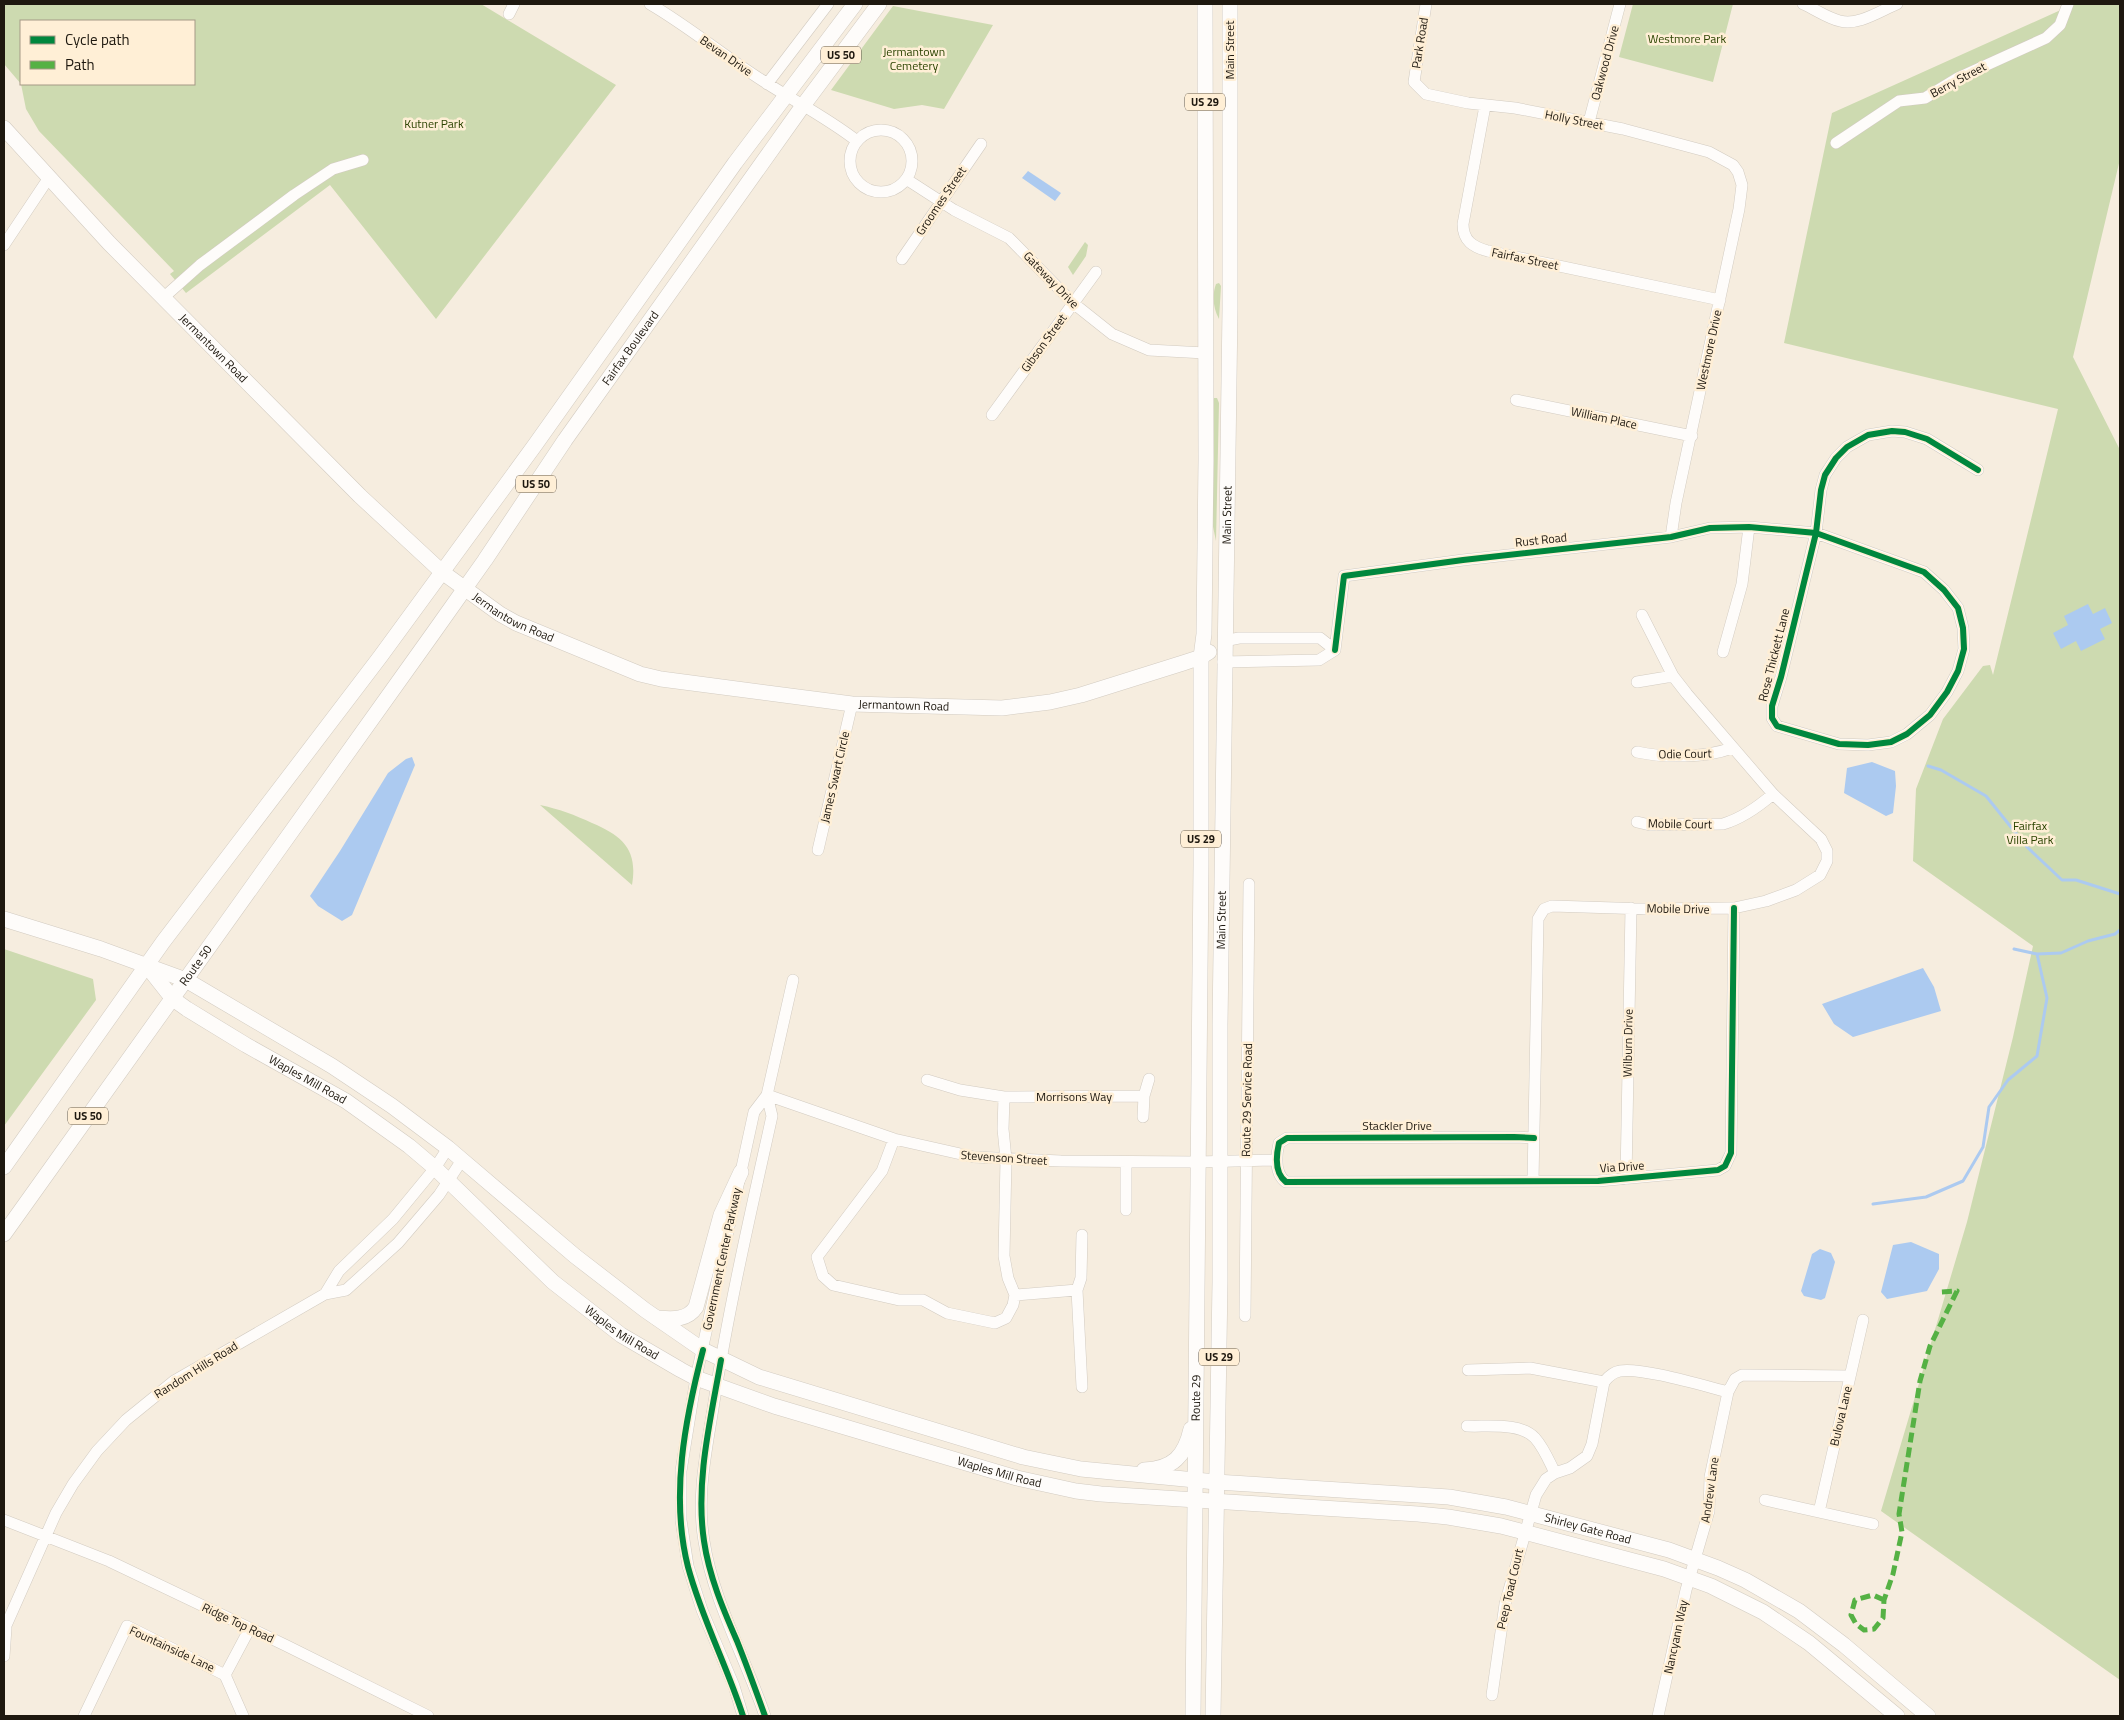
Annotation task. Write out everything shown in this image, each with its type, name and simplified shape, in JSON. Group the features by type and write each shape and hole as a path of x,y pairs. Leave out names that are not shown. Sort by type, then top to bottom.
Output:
{"main road":[{"name":"Fairfax Boulevard","path":"146,965 361,683 784,96 855,4"},
{"name":"Fairfax Boulevard","path":"387,698 485,560 550,462 802,107 879,4"},
{"name":"Main Street","path":"1200,1020 1201,658 1204,634 1206,487 1205,4"},
{"name":"Main Street","path":"1220,1026 1223,662 1230,309 1230,4"},
{"name":"Jermantown Road","path":"4,128 48,179 163,298 360,496 442,572 464,589 515,622 640,674 680,683 852,704 984,708 1027,705 1081,695 1201,658 1224,641"},
{"path":"629,311 646,328"},
{"path":"534,445 550,462"},
{"name":"Jermantown Road","path":"1201,658 1223,662"},
{"name":"Route 50","path":"4,1234 387,698"},
{"name":"Waples Mill Road","path":"4,919 146,965 186,980 358,1082 448,1148 575,1256 656,1318 721,1360 781,1385 1023,1457 1092,1471 1196,1480"},
{"name":"Waples Mill Road","path":"146,965 173,999 246,1045 346,1101 409,1146 448,1180 539,1270 621,1335 696,1378 774,1406 1031,1482 1101,1494 1196,1500"},
{"name":"US 50","path":"4,1167 146,965"},
{"name":"Route 29","path":"1193,1716 1200,1020"},
{"name":"Route 29","path":"1213,1716 1220,1282 1220,1026"},
{"path":"656,1318 679,1318 693,1312 696,1307 721,1215 741,1172"},
{"path":"1092,1471 1152,1470 1176,1461 1187,1445 1196,1383"},
{"name":"Shirley Gate Road","path":"1196,1480 1440,1496 1480,1502 1529,1513 1695,1559 1745,1580 1799,1612 1844,1645 1928,1716"},
{"name":"Shirley Gate Road","path":"1196,1500 1418,1514 1477,1521 1524,1532 1690,1578 1737,1598 1788,1628 1831,1660 1897,1716"}],"street":[{"name":"Bevan Drive","path":"650,4 802,107"},
{"path":"767,84 828,4"},
{"name":"Park Road","path":"1414,82 1426,4"},
{"name":"Oakwood Drive","path":"1589,122 1620,4"},
{"path":"1803,4 1839,21 1847,22 1857,21 1896,4"},
{"name":"Berry Street","path":"1836,143 1899,101 1925,98 1958,78 2046,38 2060,24 2068,4"},
{"name":"Holly Street","path":"1414,82 1426,94 1485,106 1515,108 1589,122 1699,148 1721,157 1733,165"},
{"name":"Fairfax Street","path":"1485,106 1463,224 1465,237 1475,247 1720,300"},
{"path":"802,107 832,122 857,141"},
{"path":"875,130 885,130 896,134 904,140 912,160 906,179 899,186 885,192 870,190 861,186 850,169 852,149 857,141 865,134 875,130"},
{"name":"Groomes Street","path":"902,259 981,144"},
{"path":"163,298 200,265 294,195 333,169 363,160"},
{"name":"Westmore Drive","path":"1671,537 1676,504 1692,436 1742,189 1740,178 1733,165"},
{"path":"4,245 48,179"},
{"name":"Gateway Drive","path":"906,179 941,202 1009,238 1073,303 1112,334 1149,350 1205,353"},
{"name":"Gibson Street","path":"992,415 1096,272"},
{"name":"William Place","path":"1516,400 1692,436"},
{"name":"Rose Thickett Lane","path":"1816,533 1924,572 1944,590 1958,608 1963,628 1964,649 1958,671 1947,692 1930,715 1907,734 1891,742 1868,745 1839,744 1777,726 1772,718 1772,706 1781,677 1816,533 1821,490 1825,475 1836,458 1847,447 1868,435 1892,431 1916,434 1978,470"},
{"path":"1723,652 1742,584 1749,527"},
{"name":"Rust Road","path":"1335,650 1344,576 1463,560 1671,537 1710,528 1749,527 1816,533"},
{"name":"Mobile Drive","path":"1533,1181 1538,919 1540,913 1552,906 1734,908 1766,901 1796,890 1820,875 1827,861 1827,851 1821,838 1774,794 1732,748 1673,676 1642,615"},
{"path":"1223,662 1319,660 1335,650 1320,638 1239,638 1224,641"},
{"path":"1637,682 1673,676"},
{"name":"James Swart Circle","path":"818,850 852,704"},
{"name":"Odie Court","path":"1637,752 1702,755 1732,748"},
{"name":"Mobile Court","path":"1637,822 1650,825 1723,824 1733,821 1753,810 1774,794"},
{"name":"Route 29 Service Road","path":"1245,1316 1249,884"},
{"name":"Wilburn Drive","path":"1626,1179 1631,908"},
{"name":"Via Drive","path":"1276,1160 1282,1179 1286,1182 1598,1181 1713,1172 1725,1166 1731,1153 1734,908"},
{"name":"Government Center Parkway","path":"743,1716 734,1686 699,1601 688,1566 681,1520 681,1471 696,1378 754,1112 767,1095 793,980"},
{"path":"1143,1117 1144,1096 1149,1079"},
{"name":"Morrisons Way","path":"927,1080 960,1090 1004,1097 1144,1096"},
{"name":"Government Center Parkway","path":"765,1716 752,1678 714,1585 704,1541 701,1497 704,1460 716,1386 772,1116 767,1095"},
{"name":"Stevenson Street","path":"767,1095 894,1139 947,1153 974,1157 1006,1160 1126,1162 1220,1161"},
{"path":"894,1139 882,1172 817,1257 823,1276 833,1285 899,1300 923,1300 947,1313 995,1323 1006,1318 1013,1305 1015,1295 1008,1278 1004,1256 1006,1160 1003,1129 1004,1097"},
{"name":"Stackler Drive","path":"1276,1160 1279,1143 1288,1138 1534,1138"},
{"name":"Random Hills Road","path":"324,1294 339,1271 393,1219 435,1168 448,1148"},
{"path":"1220,1161 1246,1159 1276,1160"},
{"name":"Random Hills Road","path":"4,1656 5,1629 56,1513 73,1484 97,1450 126,1420 174,1381 324,1294 346,1290 398,1243 439,1195 462,1160"},
{"path":"1126,1162 1126,1210"},
{"path":"1082,1235 1081,1278 1077,1290 1082,1387"},
{"path":"1015,1295 1077,1290"},
{"name":"Bulova Lane","path":"1819,1512 1863,1320"},
{"path":"1468,1370 1530,1368 1604,1382"},
{"path":"1467,1426 1506,1427 1522,1430 1535,1437 1555,1472 1570,1468 1587,1456 1592,1444 1604,1382 1610,1376 1620,1371 1645,1373 1728,1392 1735,1379 1742,1376 1850,1376"},
{"name":"Andrew Lane","path":"1695,1559 1709,1511 1710,1477 1728,1392"},
{"name":"Peep Toad Court","path":"1492,1696 1505,1604 1529,1513 1541,1485 1555,1472"},
{"path":"1765,1500 1873,1524"},
{"name":"Ridge Top Road","path":"4,1520 45,1538 108,1561 250,1628 428,1716"},
{"name":"Nancyann Way","path":"1658,1716 1695,1559"},
{"name":"Fountainside Lane","path":"84,1716 127,1626 225,1675 243,1716"},
{"name":"Fountainside Lane","path":"225,1675 250,1628"}],"green space":[{"name":"Kutner Park","path":"4,4 481,4 616,85 436,319 330,185 186,293 170,274 174,271 39,131 26,109 21,85 195,85 195,20 20,20 20,83 4,64"},
{"name":"Westmore Park","path":"1633,4 1733,4 1713,82 1619,57"},
{"name":"Fairfax Villa Park","path":"2074,4 2120,4 2120,159 2073,357 2120,450 2120,1680 1881,1511 1967,1222 2013,1037 2033,946 1913,861 1916,789 1943,719 1983,666 1990,665 1993,675 2058,409 1784,343 1832,113"},
{"name":"Jermantown Cemetery","path":"893,6 993,25 944,109 922,105 894,109 831,90"},
{"path":"1085,242 1088,245 1086,256 1073,275 1068,267"},
{"path":"1219,283 1221,286 1219,319 1214,306 1214,297 1216,284"},
{"path":"1214,398 1217,398 1219,403 1216,541 1211,517 1212,401"},
{"path":"540,805 579,817 603,828 620,839 630,853 633,862 632,885"},
{"path":"4,949 93,979 96,1000 4,1126"}],"water":[{"path":"1028,171 1061,193 1055,201 1022,178"},
{"path":"2088,604 2093,614 2105,608 2112,623 2100,629 2105,639 2081,651 2076,641 2061,649 2053,633 2068,625 2064,616"},
{"path":"412,757 415,765 352,915 342,921 318,906 310,896 388,773 406,759"},
{"path":"1872,762 1895,771 1896,786 1893,813 1886,816 1844,793 1847,768"},
{"path":"1923,968 1934,987 1941,1011 1853,1037 1834,1024 1822,1004"},
{"path":"1911,1242 1939,1254 1939,1269 1927,1291 1887,1299 1881,1292 1893,1245"},
{"path":"1820,1249 1831,1253 1835,1262 1825,1298 1821,1300 1804,1296 1801,1291 1812,1254"}],"waterway":[{"path":"1928,766 1941,770 1986,796 2027,847 2062,880 2076,880 2120,894"},
{"path":"1873,1204 1926,1197 1963,1181 1983,1147 1989,1107 2008,1080 2037,1056 2047,998 2037,954 2061,953 2088,941 2115,934 2120,930"},
{"path":"2014,949 2037,954"}],"marked path":[{"path":"1884,1600 1873,1595 1855,1600 1851,1615 1856,1624 1864,1630 1874,1629 1883,1618 1884,1600 1893,1574 1902,1532 1899,1514 1920,1381 1930,1346 1957,1291 1940,1292"}],"cycle path":[{"path":"1335,650 1344,576 1463,560 1671,537 1710,528 1749,527 1816,533 1924,572 1944,590 1958,608 1963,628 1964,649 1958,671 1947,692 1930,715 1907,734 1891,742 1868,745 1839,744 1777,726 1772,718 1772,706 1781,677 1816,533 1821,490 1825,475 1836,458 1847,447 1868,435 1892,431 1905,432 1927,439 1978,470"},
{"path":"1534,1138 1287,1138 1279,1143 1277,1164 1279,1174 1286,1182 1598,1181 1718,1170 1725,1166 1731,1153 1734,908"},
{"path":"703,1350 696,1376 682,1458 680,1513 688,1567 707,1624 743,1716"},
{"path":"721,1360 705,1450 701,1496 704,1541 709,1567 717,1592 765,1716"}]}
